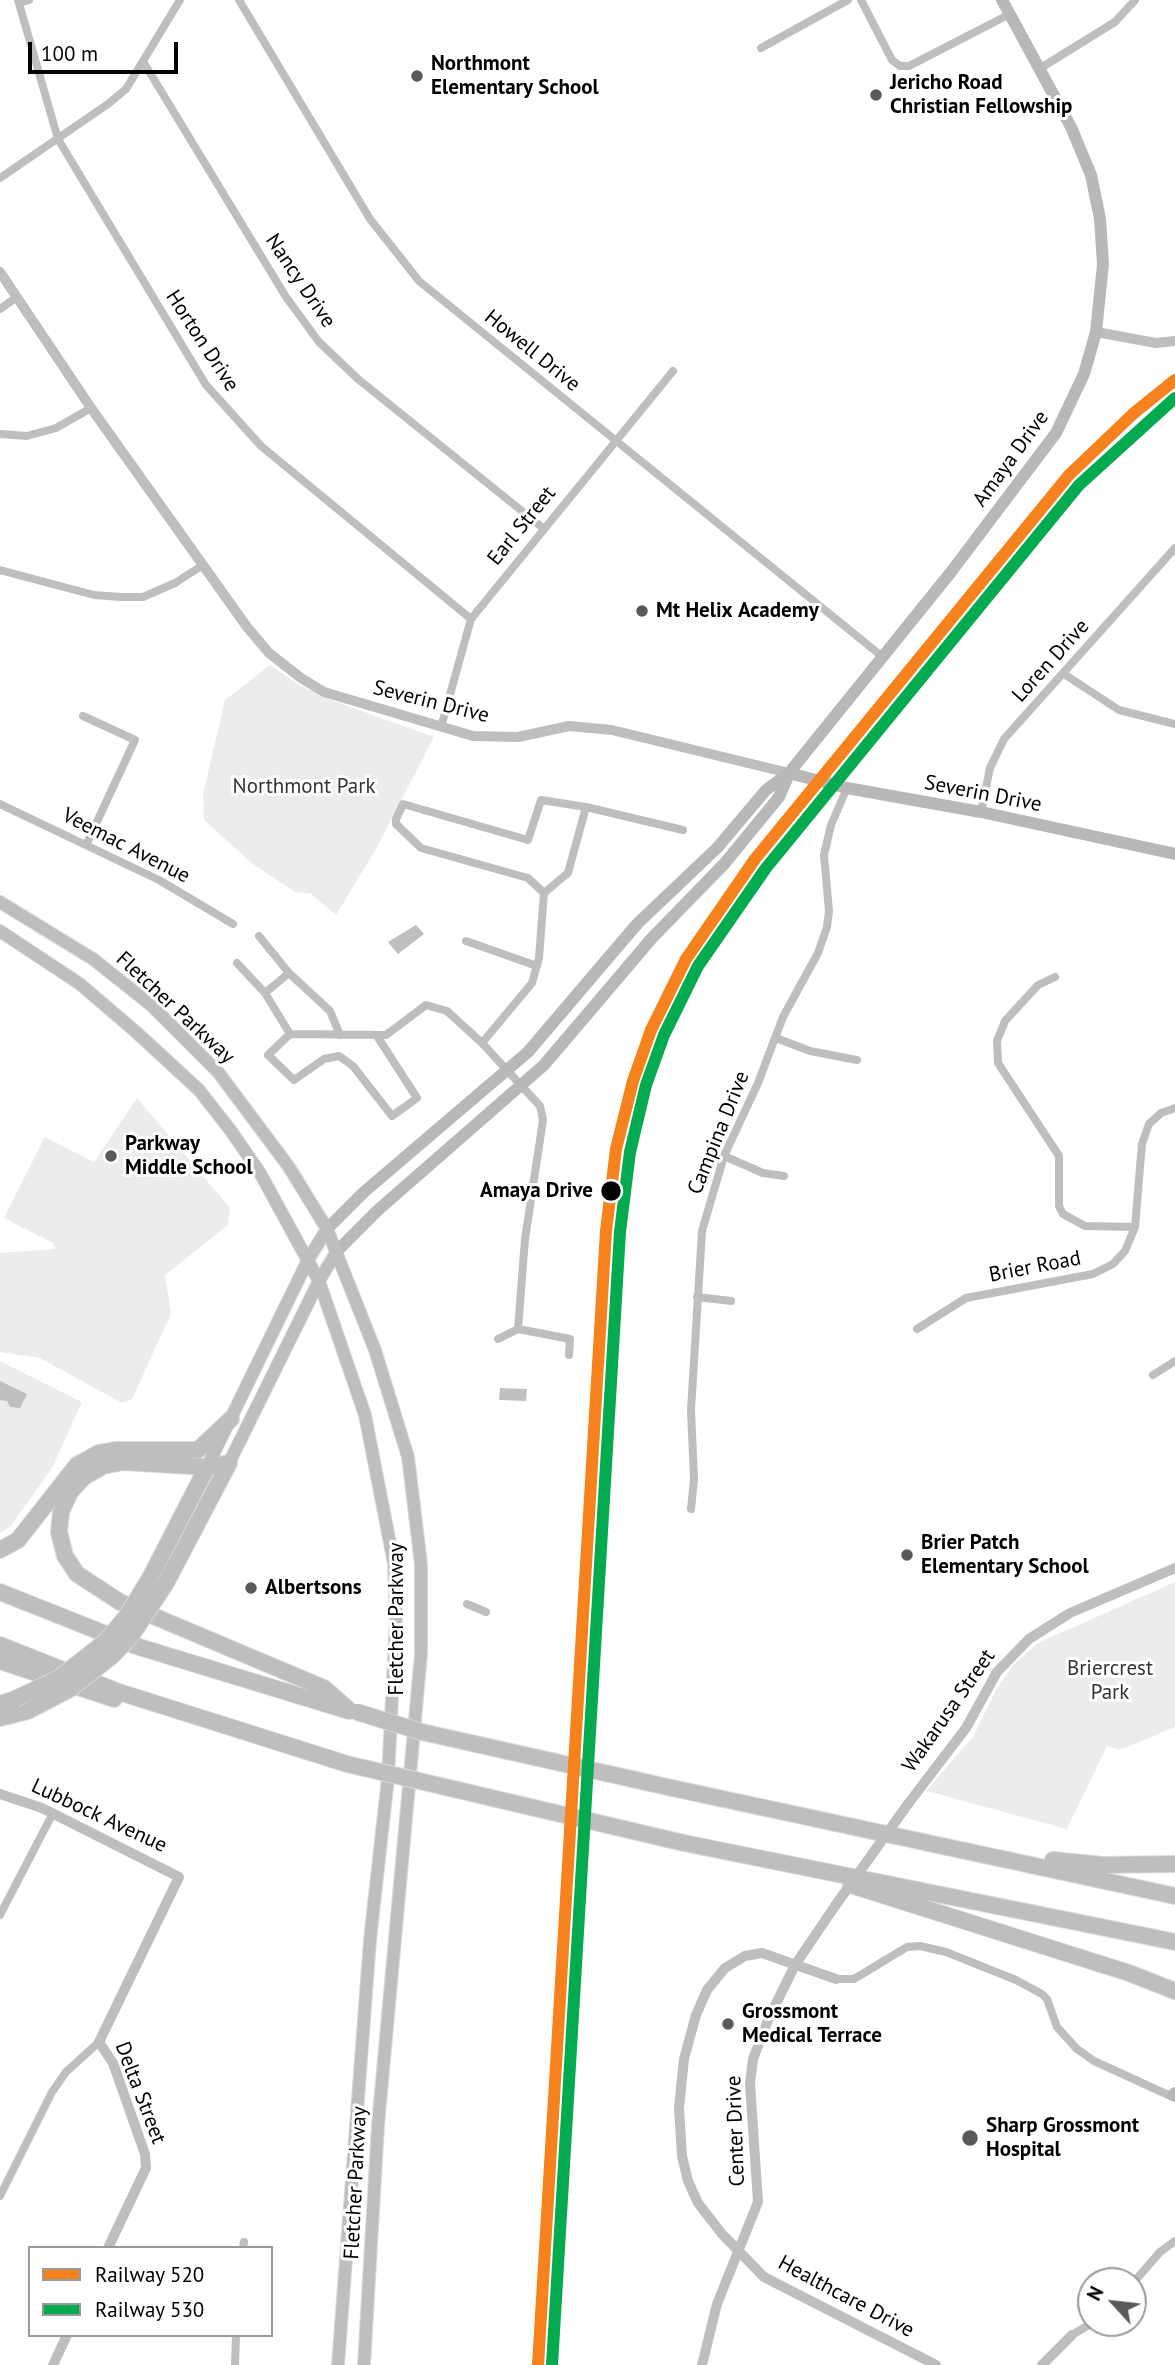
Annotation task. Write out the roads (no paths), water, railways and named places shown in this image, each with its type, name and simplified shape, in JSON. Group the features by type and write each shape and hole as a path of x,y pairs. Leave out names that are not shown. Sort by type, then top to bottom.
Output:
{"highway":[{"path":"0,1550 18,1540 77,1465 99,1453 115,1450 198,1450 231,1419"},
{"path":"229,1463 207,1467 122,1462 103,1466 84,1476 70,1492 61,1511 59,1532 65,1556 76,1574 120,1602 324,1688 354,1712"},
{"path":"0,1718 28,1711 70,1689 112,1657 139,1626 166,1583 229,1463"},
{"path":"8,1702 59,1678 105,1642 126,1617 150,1578 207,1467"},
{"path":"0,1592 136,1646 422,1732 1175,1896"},
{"path":"0,1645 119,1692 347,1764 684,1843 1175,1942"},
{"path":"0,1661 100,1697 178,1711"},
{"path":"970,1851 1103,1865 1175,1866"},
{"path":"785,1863 1129,1973 1175,1991"},
{"path":"1129,1973 1175,1984"}],"main road":[{"name":"Amaya Drive","path":"207,1467 308,1259 327,1229 364,1192 528,1052 637,925 717,848 766,790 789,773 884,658 1056,433 1084,374 1096,332 1103,264 1096,197 1071,127 1002,0"},
{"name":"Amaya Drive","path":"229,1463 318,1281 337,1251 378,1210 544,1065 652,938 725,863 779,797 789,773"},
{"name":"Severin Drive","path":"789,773 847,788 981,812 1175,854"},
{"name":"Fletcher Parkway","path":"0,902 93,959 150,1005 218,1072 289,1167 327,1229 337,1251 375,1350 408,1457 421,1563 421,1654 378,2125 364,2365"},
{"name":"Fletcher Parkway","path":"0,931 80,984 199,1090 260,1173 308,1259 365,1415 394,1564 396,1618 388,1777 370,1940 338,2365"}],"street":[{"path":"18,2 29,0"},
{"path":"0,178 117,97 144,63 180,0"},
{"name":"Howell Drive","path":"239,0 370,219 405,267 884,658"},
{"path":"761,48 848,0"},
{"path":"861,0 892,60 900,66 909,66 1010,14"},
{"path":"1039,69 1115,22 1135,0"},
{"name":"Horton Drive","path":"18,2 58,139 195,368 225,409 261,446 471,619"},
{"name":"Nancy Drive","path":"144,63 286,297 320,342 358,379 543,528"},
{"name":"Severin Drive","path":"0,272 91,408 247,627 269,653 301,678 324,692 473,736 500,739 569,726 612,730 789,773"},
{"path":"0,309 17,297"},
{"path":"1096,332 1156,343 1175,341"},
{"name":"Earl Street","path":"441,727 471,619 673,371"},
{"path":"0,434 27,436 56,428 91,408"},
{"name":"Loren Drive","path":"981,812 989,768 999,747 1175,548"},
{"path":"0,570 94,595 143,597 175,583 203,565"},
{"path":"1064,674 1119,710 1175,724"},
{"path":"83,716 135,740 87,843"},
{"name":"Campina Drive","path":"691,1509 694,1479 691,1410 702,1231 724,1156 794,992 818,953 827,927 829,911 824,855 831,825 847,788"},
{"path":"544,893 528,878 416,846 396,824 403,804 528,840 541,800 586,807 684,830"},
{"name":"Veemac Avenue","path":"0,804 87,843 159,880 233,924"},
{"path":"482,1043 528,991 537,966 544,893 568,873 586,807"},
{"path":"259,936 289,974 330,1011 341,1035"},
{"path":"466,942 537,966"},
{"path":"237,963 265,993 290,1034"},
{"path":"265,993 289,974"},
{"path":"1055,977 1038,985 1004,1021 997,1041 998,1063 1059,1156 1059,1206 1063,1214 1085,1226 1135,1227"},
{"path":"377,1036 417,1098 392,1116 353,1066 339,1056 324,1059 294,1080 268,1055 290,1034 386,1035 426,1006 447,1012 482,1043 540,1106 543,1120 525,1239 518,1329"},
{"path":"776,1038 810,1051 857,1060"},
{"name":"Brier Road","path":"917,1329 966,1298 1102,1271 1125,1251 1135,1227 1149,1124 1161,1113 1175,1108"},
{"path":"724,1156 763,1174 784,1176"},
{"path":"697,1297 731,1301"},
{"path":"498,1339 518,1329 570,1339 569,1355"},
{"path":"1153,1376 1175,1361"},
{"name":"Wakarusa Street","path":"908,1804 966,1728 997,1672 1028,1639 1070,1613 1175,1568"},
{"path":"467,1604 486,1612"},
{"name":"Lubbock Avenue","path":"0,1794 53,1813 179,1877"},
{"name":"Center Drive","path":"702,2365 717,2304 758,2202 750,2083 754,2059 768,2020 795,1965 908,1804"},
{"path":"0,1915 53,1813"},
{"name":"Delta Street","path":"109,2246 146,2168 145,2154 113,2063 99,2042 179,1877"},
{"name":"Healthcare Drive","path":"936,2365 776,2285 739,2253 698,2203 688,2181 682,2156 679,2108 684,2059 702,2003 726,1968 745,1956 762,1954 836,1979 855,1979 907,1947 920,1946 946,1952 1016,1980 1042,1994 1047,1999 1057,2027 1077,2049 1094,2061 1174,2095"},
{"path":"0,2196 52,2092 66,2072 99,2042"},
{"path":"1147,2267 1160,2252 1175,2241"},
{"path":"1042,2365 1077,2332"},
{"path":"53,2365 66,2337"},
{"path":"234,2365 236,2337"}],"rail line":[{"name":"520","path":"538,2365 606,1231 616,1149 633,1081 651,1030 686,959 755,859 1069,475 1134,413 1175,380"},
{"name":"530","path":"552,2365 620,1232 630,1152 646,1085 664,1035 698,966 766,868 1079,485 1175,398"}],"place":[{"name":"Northmont Elementary School","path":"417,76"},
{"name":"Jericho Road Christian Fellowship","path":"876,95"},
{"name":"Mt Helix Academy","path":"642,611"},
{"name":"Parkway Middle School","path":"111,1156"},
{"name":"Amaya Drive","path":"611,1191"},
{"name":"Brier Patch Elementary School","path":"907,1555"},
{"name":"Albertsons","path":"251,1588"},
{"name":"Grossmont Medical Terrace","path":"728,2024"},
{"name":"Sharp Grossmont Hospital","path":"970,2138"}],"park label":[{"name":"Northmont Park","path":"304,787"},
{"name":"Briercrest Park","path":"1110,1681"}]}
